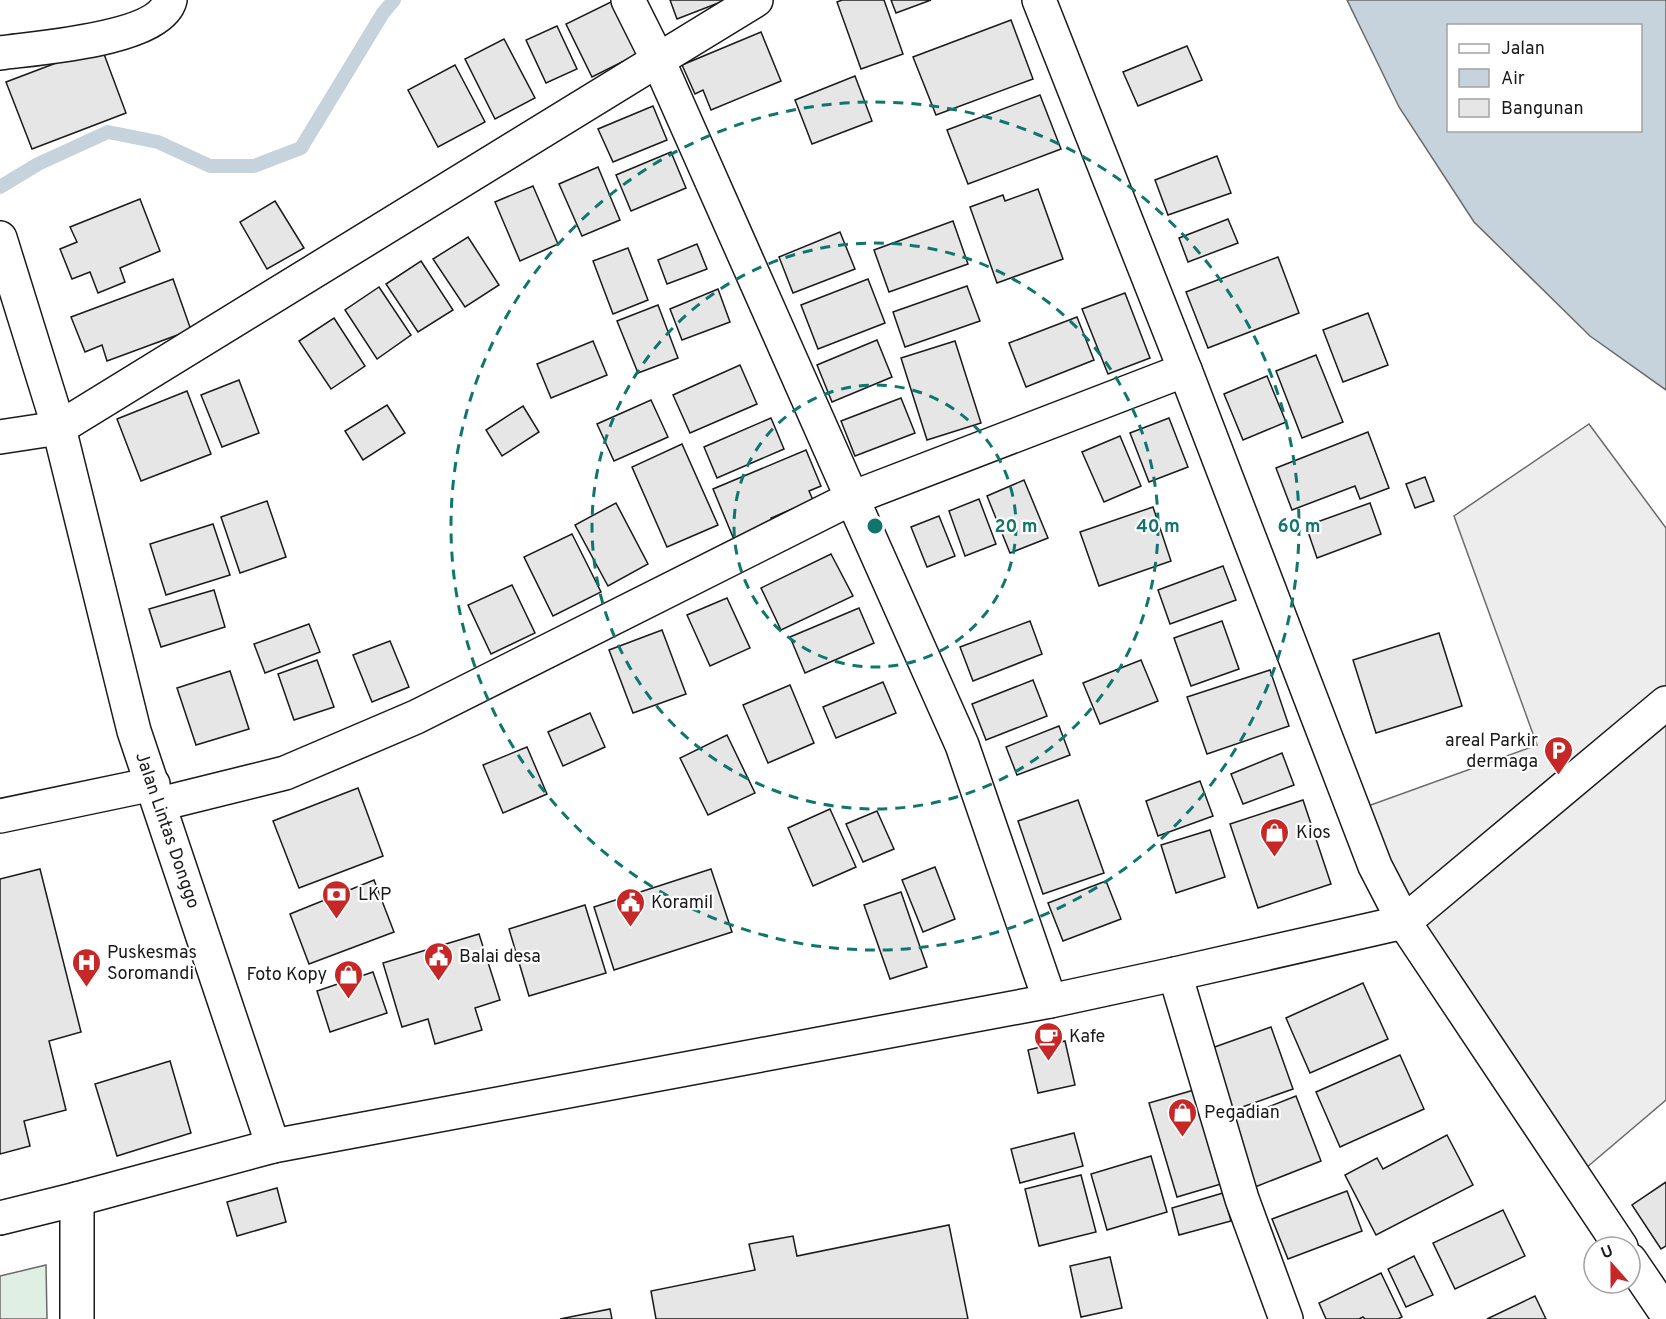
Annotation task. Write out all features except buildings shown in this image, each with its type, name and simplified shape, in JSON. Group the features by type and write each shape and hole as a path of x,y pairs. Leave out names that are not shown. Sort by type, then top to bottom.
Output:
{"street":[{"path":"0,53 105,39 145,25 169,6 170,0"},
{"path":"0,437 59,428 756,0"},
{"path":"1039,0 1185,370 1376,866 1404,922 1614,1235"},
{"path":"630,4 658,60 962,745 1050,1000"},
{"name":"Jalan Lintas Donggo","path":"4,249 59,428 134,730 273,1146"},
{"path":"0,816 285,773 416,717 852,498 1185,370"},
{"path":"0,1218 273,1146 1050,1000 1404,922 1666,703"},
{"path":"1175,974 1242,1199 1286,1319"},
{"path":"77,1199 77,1319"},
{"path":"1642,1278 1666,1313"}],"green space":[{"path":"46,1265 47,1319 0,1319 0,1276"}],"shaded area":[{"name":"areal Parkir dermaga","path":"1589,424 1666,528 1666,1100 1586,1168 1404,948 1368,806 1537,745 1454,516"}],"water":[{"path":"1347,0 1666,0 1666,390 1590,336 1474,222 1399,107"}],"waterway":[{"path":"0,187 38,164 108,132 158,142 210,166 254,166 301,148 383,13 394,0"}],"place":[{"name":"areal Parkir dermaga","path":"1559,776"},
{"name":"Kios","path":"1275,858"},
{"name":"LKP","path":"337,920"},
{"name":"Koramil","path":"630,928"},
{"name":"Balai desa","path":"438,982"},
{"name":"Puskesmas Soromandi","path":"86,988"},
{"name":"Foto Kopy","path":"348,1000"},
{"name":"Kafe","path":"1048,1062"},
{"name":"Pegadian","path":"1183,1138"}]}
